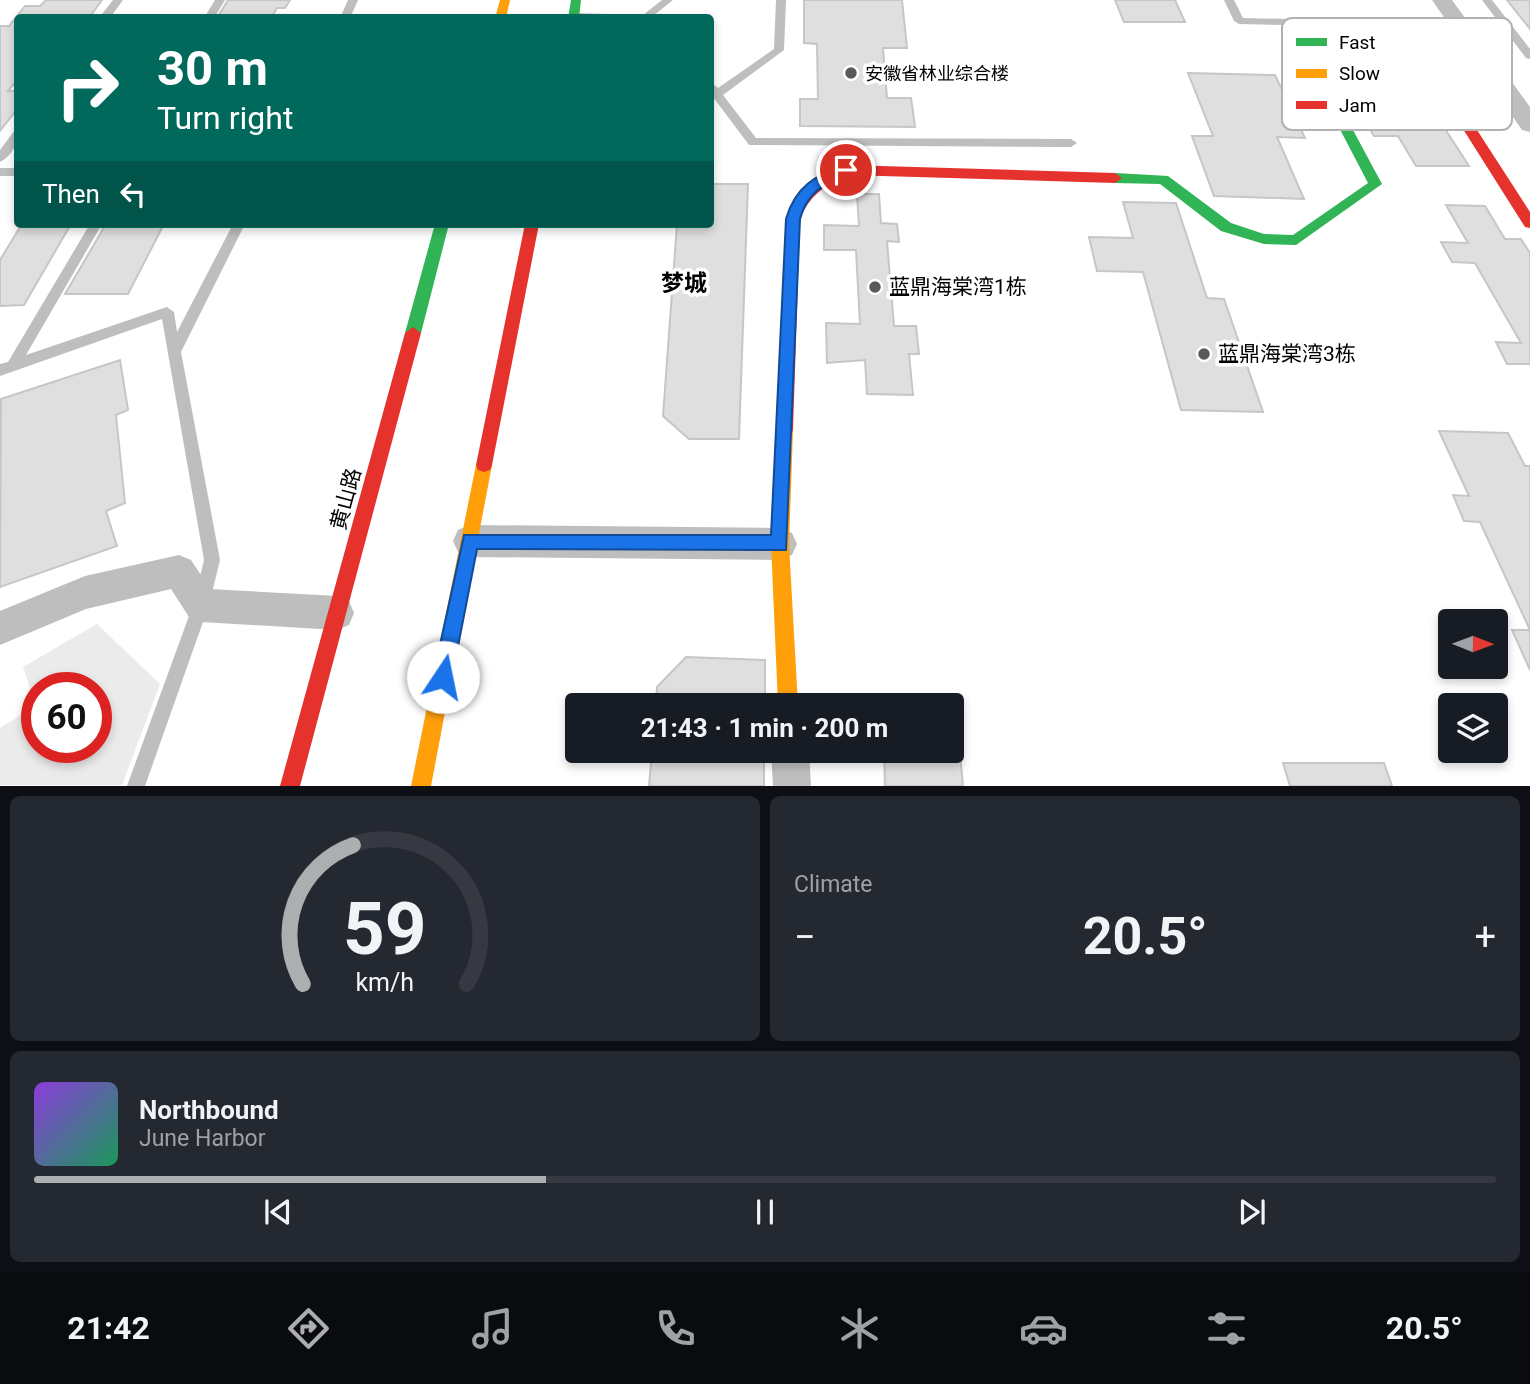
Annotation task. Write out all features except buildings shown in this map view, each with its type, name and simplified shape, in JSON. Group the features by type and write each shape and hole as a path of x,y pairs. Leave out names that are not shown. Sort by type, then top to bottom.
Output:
{"street":[{"path":"1442,0 1455,18"},
{"path":"1512,98 1530,124"},
{"path":"787,693 780,544 793,219 798,201 813,184 846,170 1163,179 1226,227 1264,239 1296,240 1376,184 1347,130"},
{"path":"1471,130 1530,223"},
{"name":"黄山路","path":"290,786 441,228"},
{"path":"421,786 531,228"},
{"path":"470,541 780,544"},
{"path":"0,628 85,593 179,571 201,605 337,613"},
{"path":"791,763 792,786"}],"lane":[{"path":"651,14 668,0"},
{"path":"781,0 779,50 714,89 753,142 1071,143"},
{"path":"1229,0 1239,21 1282,22"},
{"path":"1487,0 1501,18"},
{"path":"574,11 619,14"},
{"path":"1512,33 1530,57"},
{"path":"0,158 14,139"},
{"path":"7,368 94,228"},
{"path":"175,350 237,228"},
{"path":"7,368 167,312 212,561 201,605 136,786"}],"shaded area":[{"path":"97,624 160,684 122,785 0,785 0,728 21,715 21,763 112,763 112,672 25,672 23,667"}],"traffic: fast":[{"path":"574,14 576,0"},
{"path":"1115,178 1163,179 1226,227 1264,239 1296,240 1375,184 1347,130"},
{"path":"413,333 441,228"}],"traffic: slow":[{"path":"501,14 505,0"},
{"path":"785,430 780,544 787,693"},
{"path":"421,786 484,465"}],"traffic: jam":[{"path":"1471,130 1530,223"},
{"path":"785,430 793,219 814,188 846,170 1115,178"},
{"path":"484,465 531,228"},
{"path":"290,786 413,333"}],"place":[{"name":"安徽省林业综合楼","path":"851,73"},
{"name":"蓝鼎海棠湾1栋","path":"875,287"},
{"name":"蓝鼎海棠湾3栋","path":"1204,354"}],"district":[{"name":"梦城","path":"684,283"}],"route":[{"path":"443,677 470,541 780,544 793,219 798,201 813,184 846,170"}]}
